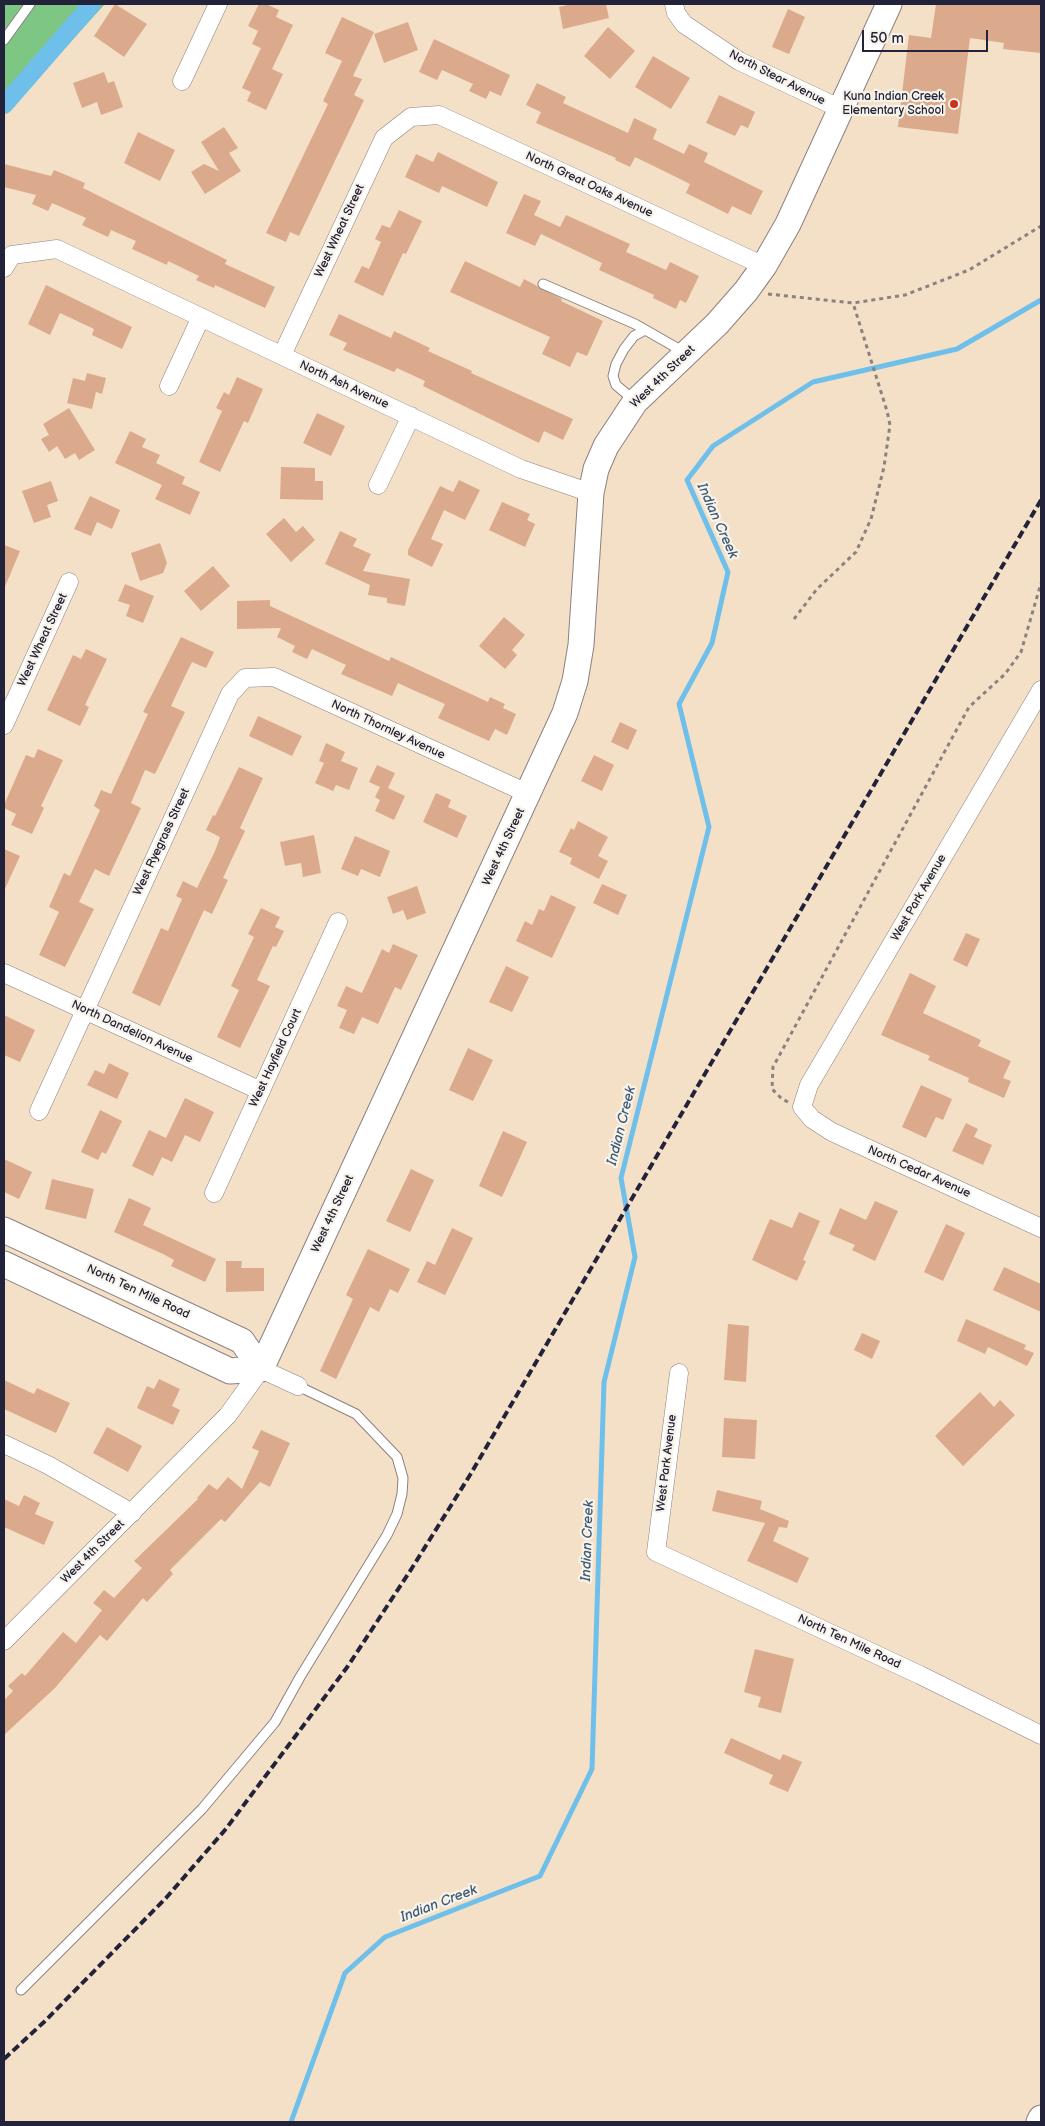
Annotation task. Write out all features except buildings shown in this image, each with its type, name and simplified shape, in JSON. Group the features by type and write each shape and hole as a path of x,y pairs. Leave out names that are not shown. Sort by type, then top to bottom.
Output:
{"main road":[{"name":"West 4th Street","path":"261,1369 565,713 575,681 581,645 591,494 596,469 606,446 635,402 717,324 746,291 764,266 788,224 889,4"},
{"name":"North Ten Mile Road","path":"4,1230 242,1340 261,1369"},
{"path":"4,1264 230,1371 261,1369"},
{"path":"1039,2122 1041,2118"}],"street":[{"path":"182,81 218,4"},
{"name":"North Stear Avenue","path":"674,4 676,13 684,24 739,61 841,109"},
{"name":"North Great Oaks Avenue","path":"411,117 439,115 764,266"},
{"name":"West Wheat Street","path":"282,355 384,138 411,117"},
{"name":"North Ash Avenue","path":"4,268 12,255 58,249 521,469 591,494"},
{"path":"168,386 201,317"},
{"path":"378,485 410,416"},
{"name":"West Wheat Street","path":"4,725 69,582"},
{"name":"North Thornley Avenue","path":"245,678 274,677 528,794"},
{"name":"West Ryegrass Street","path":"39,1111 230,694 245,678"},
{"name":"West Park Avenue","path":"802,1107 809,1085 1041,690"},
{"name":"West Hayfield Court","path":"214,1193 338,922"},
{"name":"North Dandelion Avenue","path":"4,973 261,1091"},
{"name":"North Cedar Avenue","path":"802,1107 812,1118 832,1132 1041,1228"},
{"path":"261,1369 298,1386"},
{"name":"West 4th Street","path":"4,1641 228,1414 261,1369"},
{"name":"West Park Avenue","path":"656,1552 678,1374"},
{"path":"4,1444 48,1465 132,1513"},
{"name":"North Ten Mile Road","path":"656,1552 1041,1735"}],"lane":[{"path":"4,40 30,4"},
{"path":"543,284 645,330 687,353"},
{"path":"635,402 616,385 614,376 616,364 624,349 634,336 645,330"},
{"path":"21,1990 202,1809 275,1722 390,1528 398,1508 403,1478 397,1457 356,1414 298,1386"}],"path":[{"path":"746,291 796,299 854,303 905,296 969,270 1041,226"},
{"path":"794,619 817,589 856,552 869,525 884,467 889,434 887,411 857,318 854,303"},
{"path":"802,1107 782,1099 772,1088 773,1067 969,707 1005,674 1021,652 1041,583"}],"green space":[{"path":"4,4 105,4 4,115"}],"waterway":[{"path":"4,105 92,4"},
{"name":"Indian Creek","path":"291,2122 345,1973 385,1937 540,1876 592,1769 604,1382 635,1257 621,1178 709,827 679,704 712,643 728,572 687,480 713,446 813,382 957,349 1041,300"}],"railway":[{"path":"4,2059 44,2022 166,1898 225,1830 348,1666 470,1475 1041,500"}],"place":[{"name":"Kuna Indian Creek Elementary School","path":"954,104"}]}
